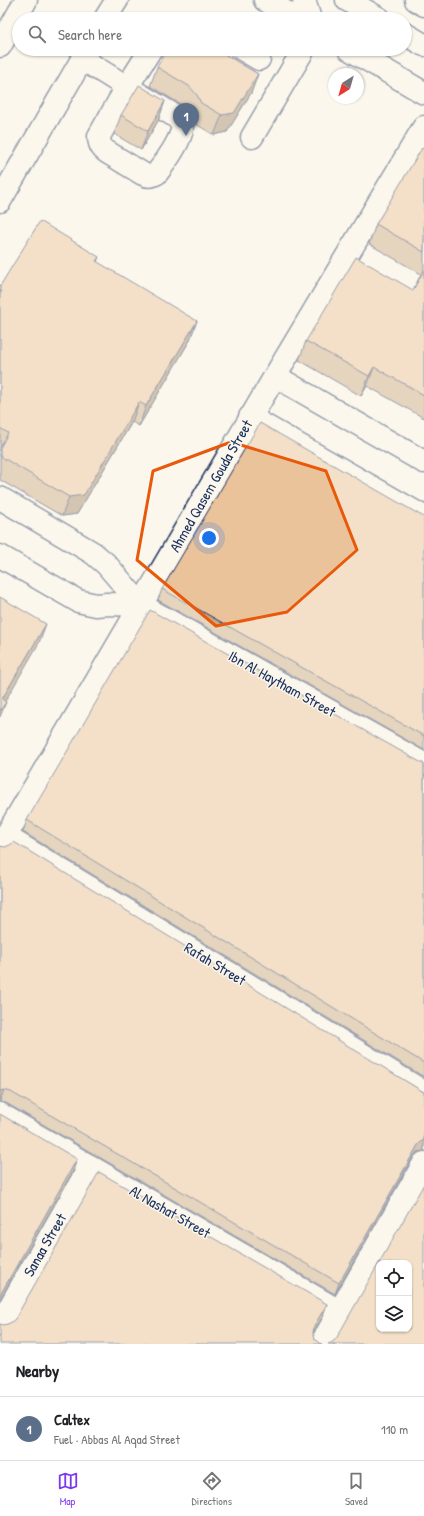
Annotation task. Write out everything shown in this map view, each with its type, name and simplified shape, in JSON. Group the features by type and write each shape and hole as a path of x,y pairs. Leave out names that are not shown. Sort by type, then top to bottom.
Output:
{"street":[{"path":"19,12 26,0"},
{"path":"110,12 117,0"},
{"path":"265,0 286,12"},
{"path":"304,0 308,12"},
{"path":"347,0 368,12"},
{"path":"416,0 424,5"},
{"path":"0,46 12,25"},
{"path":"412,38 424,45"},
{"path":"0,201 84,56"},
{"path":"88,56 127,87 147,56"},
{"path":"252,137 300,56"},
{"path":"361,56 424,93"},
{"name":"Ahmed Qasem Gouda Street","path":"3,841 250,418 424,127"},
{"path":"275,376 424,462"},
{"path":"250,418 424,517"},
{"name":"Ibn Al Haytham Street","path":"0,498 93,553 106,564 141,605 424,764"},
{"name":"Ibn Al Haytham Street","path":"0,556 78,601 96,605 141,605"},
{"name":"Rafah Street","path":"3,841 424,1092"},
{"name":"Al Nashat Street","path":"0,1114 339,1311"},
{"path":"321,1344 424,1164"},
{"name":"Sanaa Street","path":"0,1324 90,1166"}],"highlighted area":[{"path":"231,442 326,471 357,550 287,612 216,626 137,560 153,471"}],"building":[{"path":"163,56 228,56 258,74 234,113 222,115 201,103 197,95 189,86 157,67"},
{"path":"139,85 165,101 148,131 121,115"},
{"path":"422,148 424,149 424,252 376,224"},
{"path":"40,221 99,257 96,261 197,321 146,406 139,402 84,495 69,497 0,456 0,448 8,433 0,428 0,294 2,291 0,290 0,286"},
{"path":"356,257 413,290 424,270 424,395 374,367 369,376 306,341"},
{"path":"260,423 424,517 424,736 162,589"},
{"path":"0,597 46,624 2,699 6,702 0,711"},
{"path":"150,610 424,764 424,1063 27,820"},
{"path":"14,842 424,1092 424,1140 418,1145 339,1283 11,1092 4,1090 0,1091 0,846 5,847"},
{"path":"0,1114 77,1159 0,1295"},
{"path":"99,1172 327,1304 314,1326 313,1333 315,1339 322,1344 0,1344 0,1324 4,1325 10,1323 15,1319"},
{"path":"424,1184 424,1344 328,1344 336,1339 376,1268 376,1332 412,1332 412,1260 381,1260"}],"place":[{"name":"Caltex","path":"186,136"}]}
